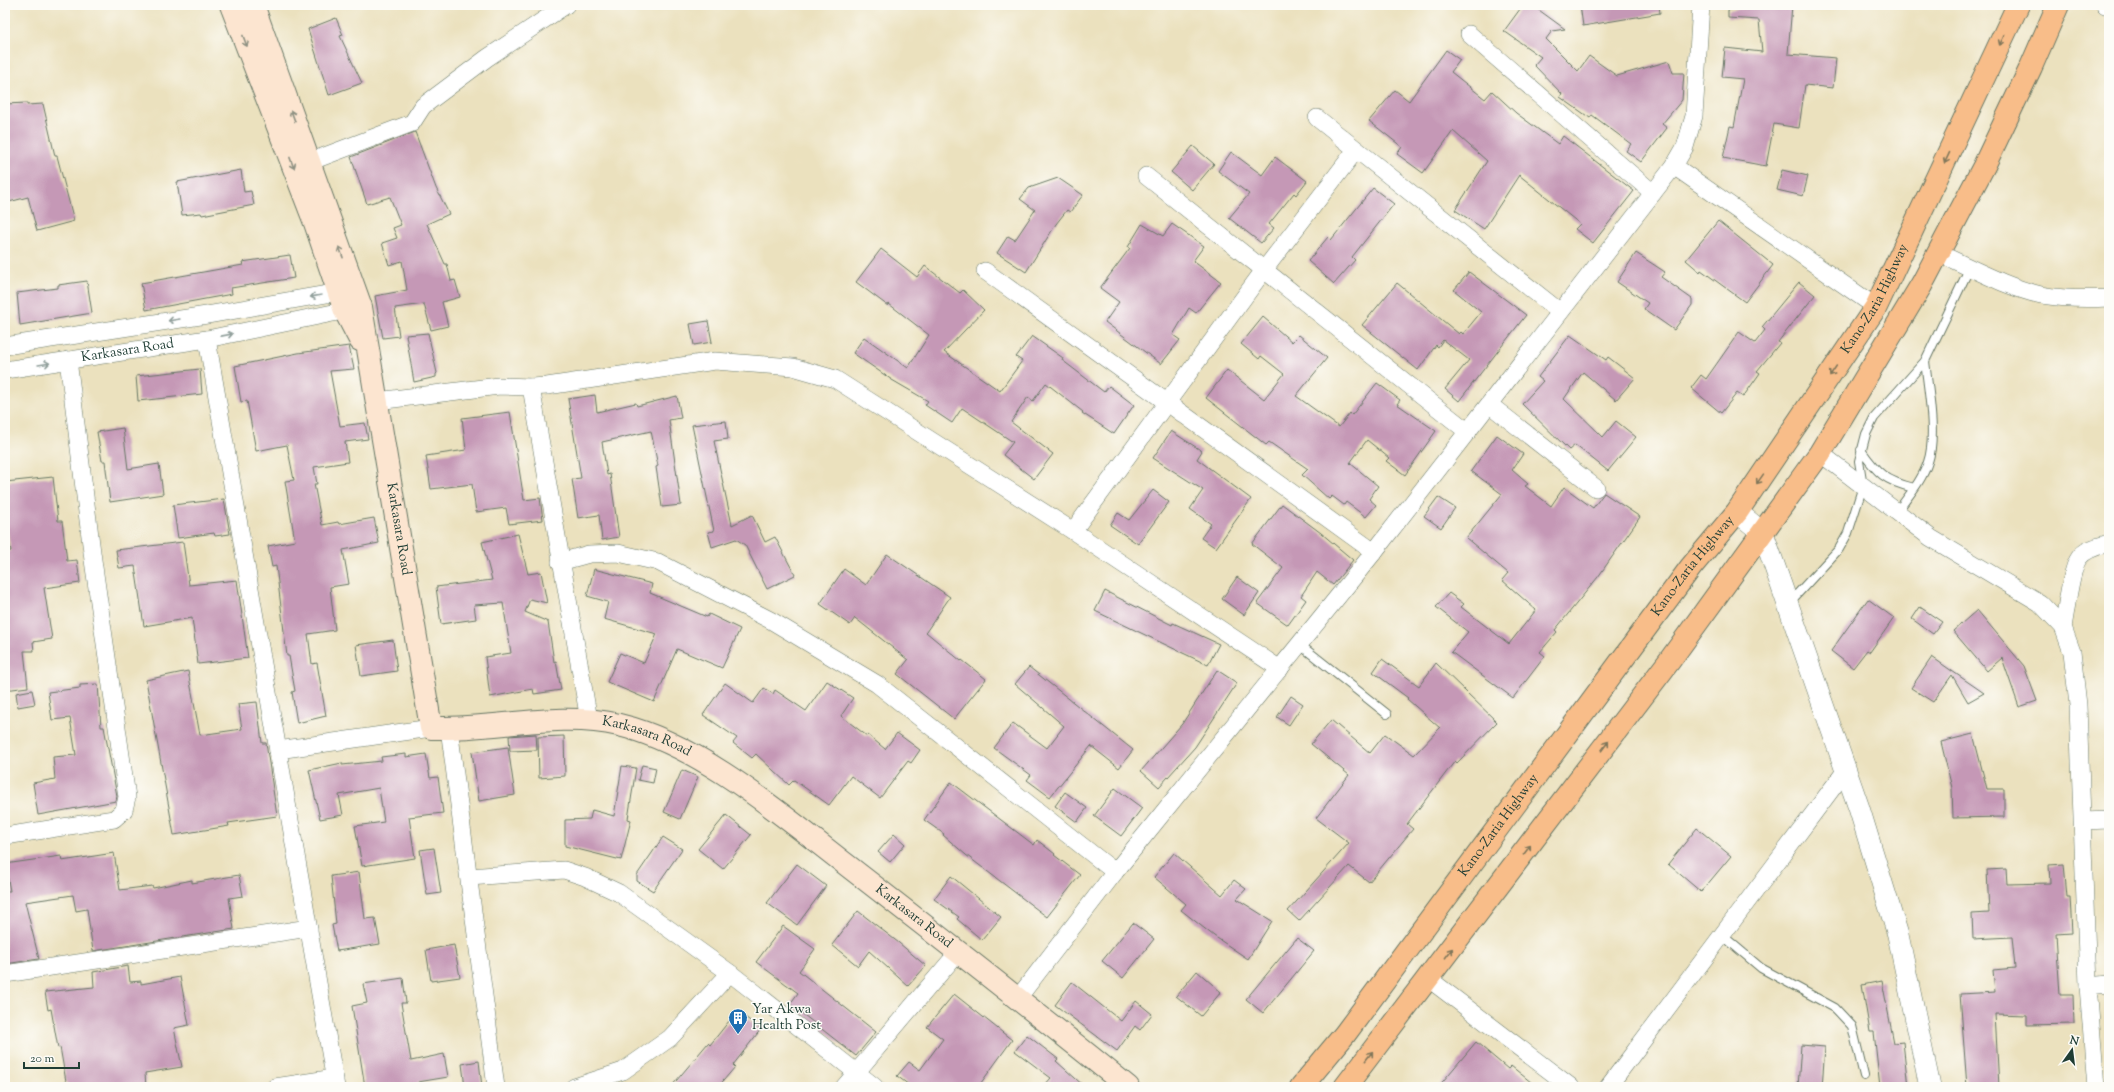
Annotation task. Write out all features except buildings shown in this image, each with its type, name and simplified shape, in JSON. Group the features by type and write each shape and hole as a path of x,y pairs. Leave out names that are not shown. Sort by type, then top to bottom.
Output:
{"highway":[{"name":"Kano-Zaria Highway","path":"1301,1087 1344,1034 1691,567 1737,512 1876,307 2018,5"},
{"path":"1345,1087 1429,979 1670,660 1820,453 1922,284 1987,159 2031,67 2058,5"}],"main road":[{"name":"Karkasara Road","path":"231,5 350,300"},
{"name":"Karkasara Road","path":"253,5 309,162 367,354 440,728 589,720 618,725 647,733 687,751 758,798 959,951 1128,1087"}],"street":[{"path":"309,162 412,123 423,106 487,58 566,5"},
{"path":"1018,998 1115,872 1374,552 1490,405 1560,312 1674,166 1685,147 1694,116 1701,5"},
{"path":"2105,5 2109,6"},
{"path":"1469,34 1654,193"},
{"path":"1317,118 1560,312"},
{"path":"1073,531 1264,270 1356,150"},
{"path":"1674,166 1876,307"},
{"path":"1146,176 1468,432"},
{"path":"1938,253 2015,287 2042,295 2080,299 2109,298"},
{"path":"984,271 1374,552"},
{"name":"Karkasara Road","path":"5,370 207,339 350,300"},
{"name":"Karkasara Road","path":"5,346 207,315 350,300"},
{"path":"207,339 335,1083 275,1087"},
{"path":"5,836 114,819 124,810 127,797 93,560 68,360"},
{"path":"377,401 499,386 531,387 715,361 794,367 835,379 1073,531 1280,669"},
{"path":"531,387 560,562 589,720"},
{"path":"1490,405 1596,488"},
{"path":"1820,453 1931,538 2040,603 2063,627 2072,652 2078,705 2088,986 2096,1087"},
{"path":"1737,512 1763,533 1846,770 1898,935 1930,1087"},
{"path":"2063,627 2078,558 2089,550 2109,543"},
{"path":"560,562 589,554 618,553 658,562 772,621 877,684 1115,872"},
{"path":"278,750 440,728 469,877 496,1087"},
{"path":"1608,1087 1846,770"},
{"path":"2083,821 2109,820"},
{"path":"469,877 564,870 585,877 619,893 730,973 875,1087"},
{"path":"5,974 308,928"},
{"path":"844,1087 959,951"},
{"path":"574,1087 623,1071 670,1038 730,973"},
{"path":"1429,979 1571,1087"},
{"path":"2088,986 2109,984"}],"lane":[{"path":"1788,604 1839,549 1848,533 1863,486 1859,461 1861,450 1874,418 1925,361 1970,267"},
{"path":"1897,512 1922,476 1929,461 1931,446 1929,395 1925,361"},
{"path":"1861,450 1876,471 1885,478 1914,488"},
{"path":"1299,644 1387,714"},
{"path":"1722,935 1761,968 1835,1008 1852,1026 1864,1076"}],"place":[{"name":"Yar Akwa Health Post","path":"738,1035"}]}
